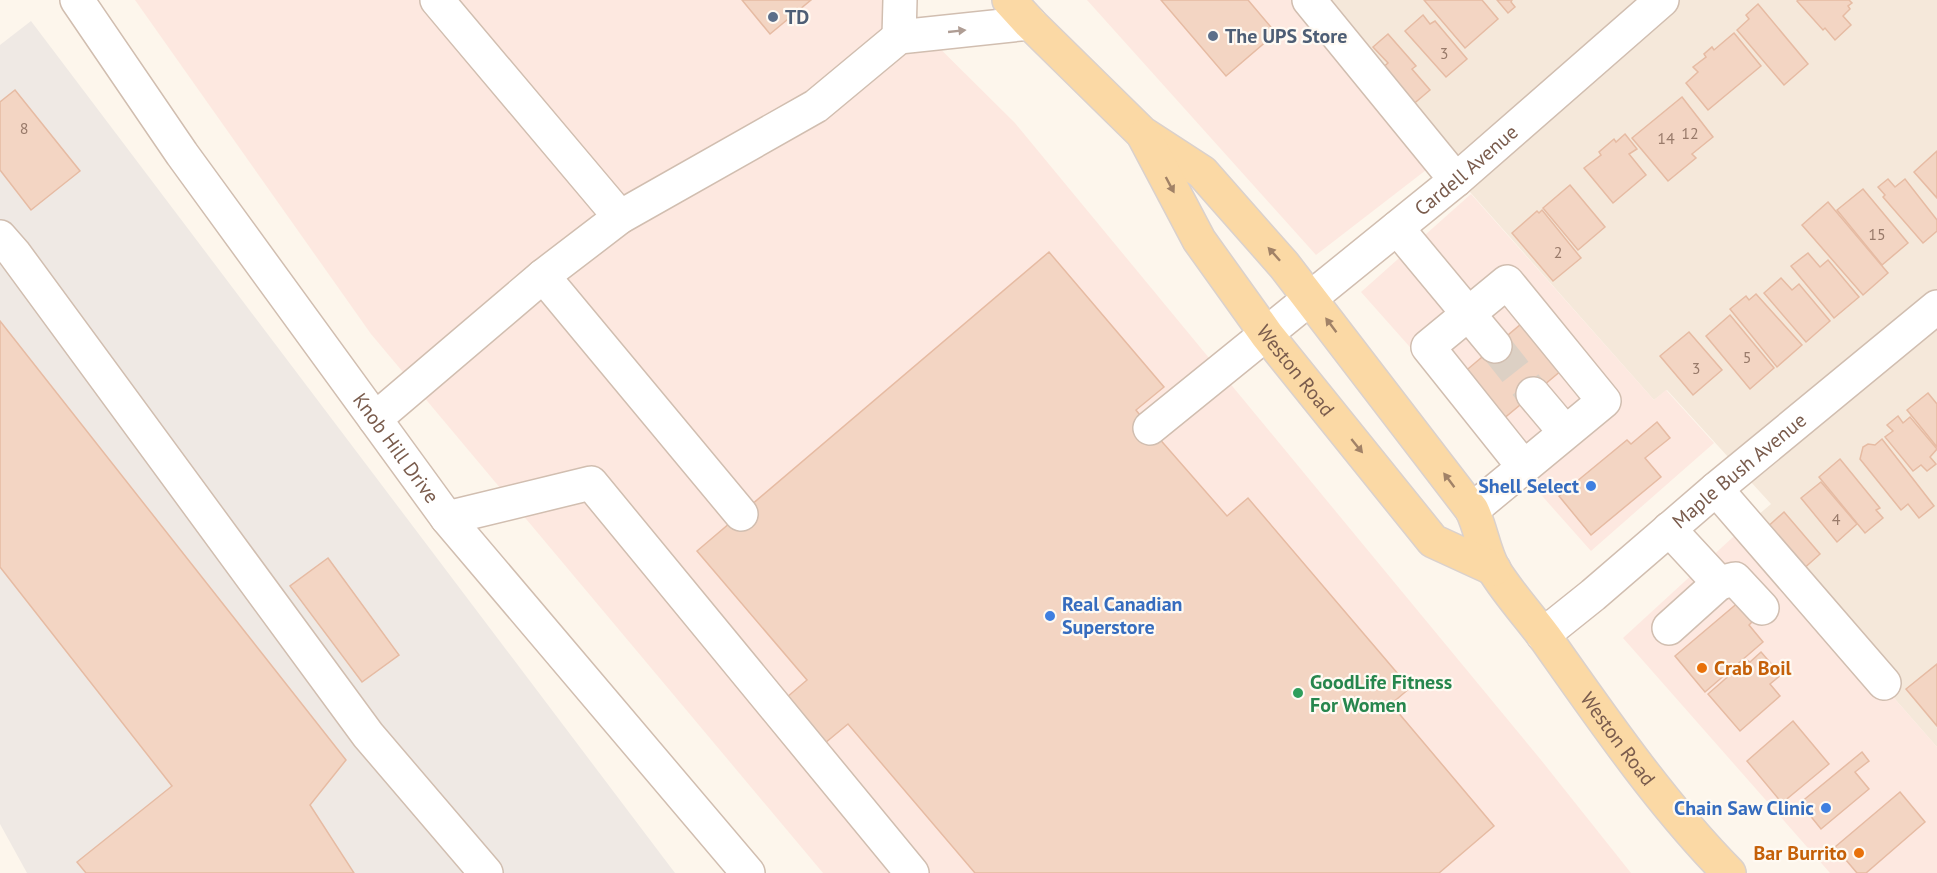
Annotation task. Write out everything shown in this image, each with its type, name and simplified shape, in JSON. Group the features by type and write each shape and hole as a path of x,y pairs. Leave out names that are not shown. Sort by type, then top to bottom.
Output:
{"main road":[{"name":"Weston Road","path":"1019,11 1142,133 1202,172 1284,265 1472,510 1494,569 1611,731 1716,866"},
{"name":"Weston Road","path":"1142,133 1199,240 1267,335 1433,541 1494,569"}],"street":[{"name":"Knob Hill Drive","path":"77,0 182,154 447,518 748,873"},
{"path":"437,0 620,217"},
{"path":"899,38 900,0"},
{"path":"1309,0 1456,180"},
{"name":"Cardell Avenue","path":"1150,428 1456,180 1662,0"},
{"path":"375,419 543,276 620,217 816,106 899,38 1019,11"},
{"path":"1397,228 1495,346"},
{"path":"0,237 368,735 486,873"},
{"path":"543,276 741,514"},
{"path":"1472,510 1605,401 1507,282 1428,347 1523,466"},
{"name":"Maple Bush Avenue","path":"1543,635 1937,307"},
{"path":"1533,394 1565,432"},
{"path":"447,518 591,483 912,873"},
{"path":"1716,489 1884,683"},
{"path":"1669,529 1719,583"},
{"path":"1669,628 1719,583 1735,579 1762,608"}],"shaded area":[{"path":"135,0 891,0 1015,123 1541,760 1631,873 823,873 371,334"},
{"path":"1087,0 1300,0 1439,160 1316,255"},
{"path":"1300,0 1937,0 1937,747 1744,527 1771,504 1667,390 1654,400"},
{"path":"31,21 675,873 27,873 0,824 0,45"},
{"path":"1471,194 1654,400 1666,390 1714,443 1591,551 1361,292"},
{"path":"1744,527 1937,747 1937,873 1830,873 1623,638"}],"building":[{"name":"TD","path":"742,0 811,0 770,34"},
{"path":"1161,0 1248,0 1276,33 1226,76"},
{"path":"1424,0 1482,0 1498,19 1465,48"},
{"path":"1497,0 1512,0 1515,7 1508,13"},
{"path":"1798,0 1849,0 1852,3 1848,6 1850,9 1843,16 1851,25 1835,40 1825,28 1823,30"},
{"path":"1758,4 1808,64 1784,85 1737,30 1749,19 1746,15"},
{"path":"1423,15 1430,24 1435,21 1467,59 1446,77 1405,31"},
{"path":"1734,33 1761,66 1708,110 1686,83 1698,72 1693,67 1706,57 1704,54 1712,47 1714,50"},
{"path":"1388,34 1416,66 1412,69 1430,90 1410,107 1381,69 1388,63 1373,47"},
{"path":"15,90 80,171 31,210 0,170 0,102"},
{"path":"1682,97 1713,137 1692,154 1696,158 1668,181 1632,138"},
{"path":"1625,134 1637,149 1629,154 1646,175 1613,203 1584,168 1601,155 1599,152 1614,139 1616,142"},
{"path":"1937,151 1937,198 1914,172"},
{"path":"1888,179 1895,187 1905,179 1937,220 1937,231 1923,243 1883,197 1885,195 1878,187"},
{"path":"1570,185 1605,227 1578,250 1543,208"},
{"path":"1863,189 1908,243 1882,265 1837,210"},
{"path":"1828,202 1888,273 1863,295 1802,225"},
{"path":"1542,210 1581,258 1553,281 1512,233 1537,211 1539,213"},
{"name":"Real Canadian Superstore","path":"1049,252 1164,387 1136,410 1150,428 1227,516 1248,498 1410,688 1391,704 1494,826 1439,873 975,873 848,724 825,743 786,698 807,680 697,551"},
{"path":"1808,253 1820,267 1828,260 1859,297 1834,318 1791,266"},
{"path":"1781,278 1792,290 1799,284 1830,321 1806,342 1764,293"},
{"path":"1756,294 1802,345 1777,367 1730,309 1746,296 1749,300"},
{"path":"1730,315 1774,368 1750,389 1706,336"},
{"path":"1528,318 1568,365 1502,420 1462,374"},
{"path":"0,321 346,760 310,805 354,873 86,873 77,862 172,786 0,567"},
{"path":"1689,332 1722,370 1693,395 1660,356"},
{"path":"1928,393 1937,404 1937,447 1907,410"},
{"path":"1898,416 1903,423 1910,417 1937,449 1930,457 1936,464 1927,471 1921,465 1913,471 1885,437 1893,431 1887,425"},
{"path":"1657,422 1670,438 1645,458 1661,477 1591,535 1559,496 1627,440 1631,444"},
{"path":"1882,439 1934,506 1919,518 1908,504 1901,510 1860,459 1863,447 1868,444 1875,445"},
{"path":"1840,459 1880,508 1876,510 1883,518 1865,533 1819,477"},
{"path":"1821,482 1857,524 1837,542 1801,498"},
{"path":"1784,512 1820,554 1800,572 1764,530"},
{"path":"328,558 399,655 362,682 290,586"},
{"path":"1740,601 1755,619 1749,625 1763,642 1705,692 1675,656"},
{"path":"1761,652 1781,675 1770,684 1780,696 1740,731 1708,694 1747,660 1750,662"},
{"path":"1937,664 1937,726 1906,689"},
{"path":"1793,721 1829,764 1782,803 1747,761"},
{"path":"1862,752 1869,761 1855,772 1869,789 1821,829 1800,803"},
{"path":"1900,792 1925,822 1866,873 1857,873 1835,847"}],"tunnel":[{"path":"1495,346 1533,394"}],"place":[{"name":"TD","path":"773,17"},
{"name":"The UPS Store","path":"1213,36"},
{"name":"Shell Select","path":"1591,486"},
{"name":"Real Canadian Superstore","path":"1050,616"},
{"name":"Crab Boil","path":"1702,668"},
{"name":"GoodLife Fitness For Women","path":"1298,693"},
{"name":"Chain Saw Clinic","path":"1826,808"},
{"name":"Bar Burrito","path":"1859,853"}]}
